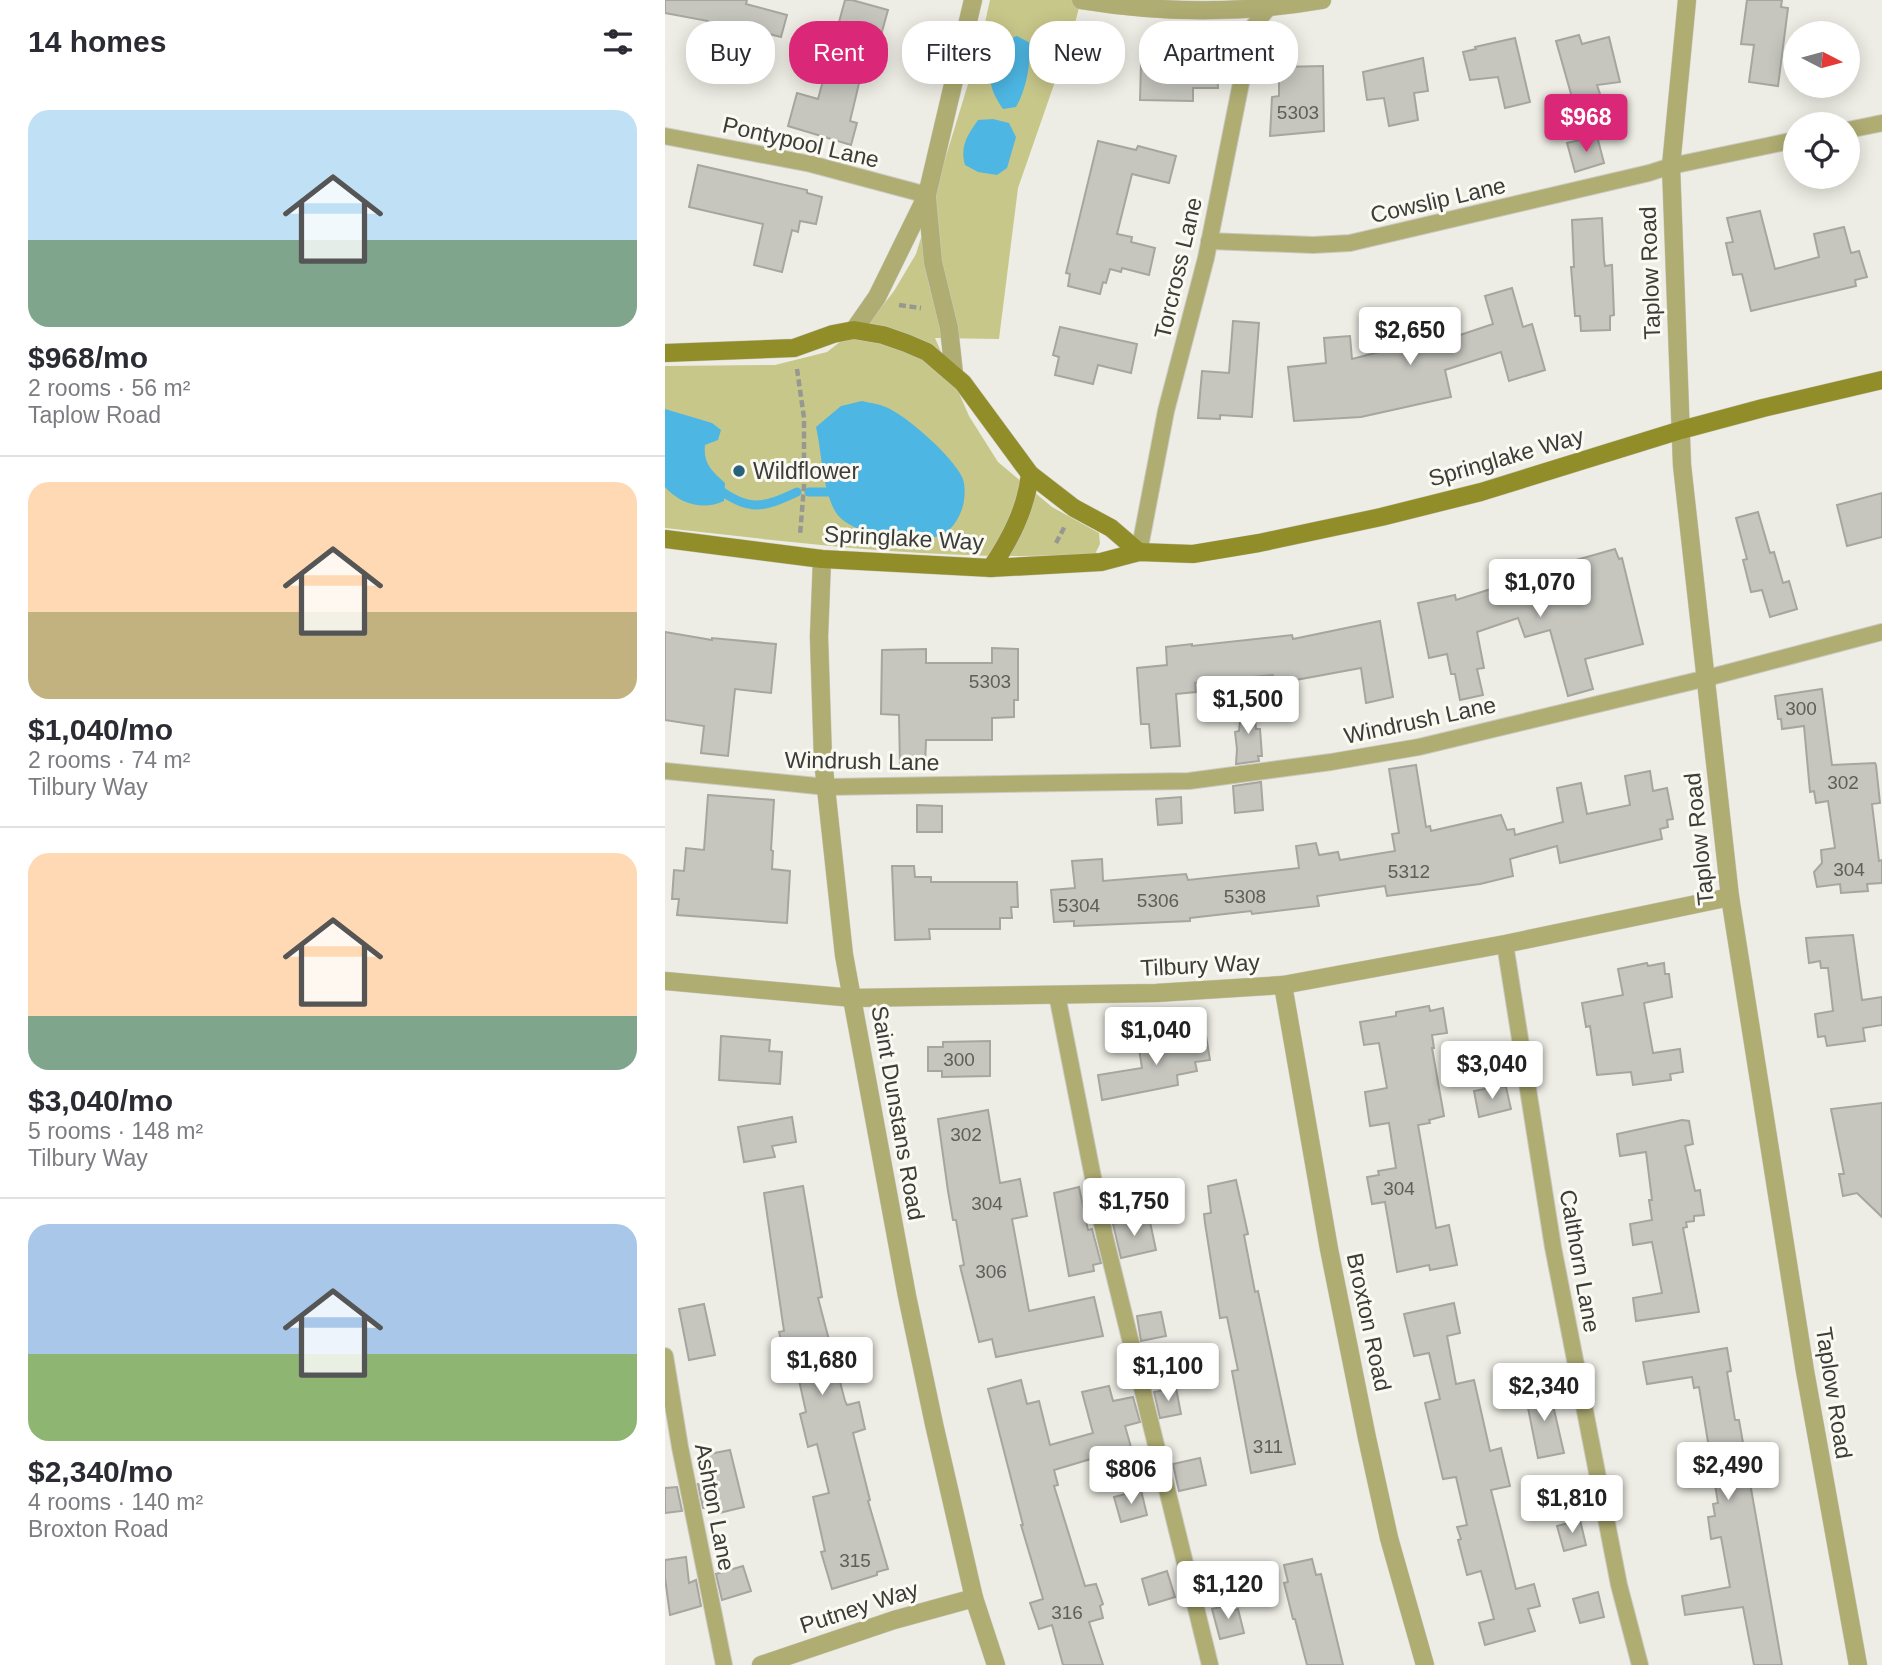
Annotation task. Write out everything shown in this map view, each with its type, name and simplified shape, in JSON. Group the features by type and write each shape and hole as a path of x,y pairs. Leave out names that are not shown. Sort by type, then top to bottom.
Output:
{"street":[{"path":"854,330 877,297 927,195 973,0"},
{"path":"1081,0 1203,11 1322,0"},
{"name":"Taplow Road","path":"1687,0 1671,166 1682,465 1730,897 1809,1396 1858,1665"},
{"path":"927,195 933,262 949,328 954,374"},
{"path":"665,353 794,348 833,334 854,330 883,335 927,352 963,383 1030,474 1074,509 1111,528 1139,552"},
{"name":"Springlake Way","path":"665,539 822,559 991,568 1101,562 1139,552 1193,554 1381,517 1481,492 1681,430 1882,380"},
{"path":"991,568 1017,524 1027,497 1030,474"},
{"name":"Saint Dunstans Road","path":"822,559 819,637 823,760 844,955 907,1296 974,1598 996,1665"},
{"name":"Tilbury Way","path":"665,981 853,998 1156,993 1283,985 1505,944 1730,897"},
{"name":"Broxton Road","path":"1283,985 1329,1249 1367,1438 1389,1538 1425,1665"},
{"name":"Putney Way","path":"761,1665 894,1620 974,1598"}],"lane":[{"name":"Torcross Lane","path":"1139,552 1166,411 1209,241 1252,28 1270,4"},
{"path":"1860,128 1882,123"},
{"name":"Pontypool Lane","path":"665,136 811,164 927,195"},
{"name":"Cowslip Lane","path":"1209,241 1313,245 1350,243 1671,166 1783,143"},
{"name":"Windrush Lane","path":"665,771 827,787 1189,781 1419,747 1707,678 1882,632"},
{"name":"Calthorn Lane","path":"1505,944 1553,1247 1619,1584 1640,1665"},
{"path":"1057,995 1104,1233 1210,1665"},
{"name":"Ashton Lane","path":"665,1356 680,1447 724,1665"}],"path":[{"path":"898,305 932,310"},
{"path":"794,348 804,418 803,500"},
{"path":"1056,544 1069,519"}],"shaded area":[{"path":"990,0 1081,0 1076,21 1029,21 1029,84 1054,84 1018,188 999,339 935,338 969,416 998,462 1052,507 1099,533 1100,544 1095,554 933,554 665,528 665,366 775,365 827,352 876,314 894,291 916,254 968,84 1015,84 1015,21 985,21"}],"water":[{"path":"1015,37 1029,42 1027,76 1016,107 1003,109 991,84 1015,84"},
{"path":"993,119 1009,123 1016,137 1007,168 997,175 978,172 965,165 963,152 978,120"},
{"path":"862,401 885,407 907,420 929,438 957,468 964,484 964,502 956,521 941,535 910,539 880,535 850,525 835,511 825,481 816,427 841,406"},
{"path":"665,409 712,423 721,430 718,440 705,445 705,457 709,467 725,483 724,501 708,505 692,504 678,498 665,487"}],"building":[{"path":"665,0 747,0 746,4 787,15 781,37 775,36 775,21 708,21 665,13"},
{"path":"845,0 888,10 885,21 839,21"},
{"path":"1747,0 1782,0 1781,7 1788,8 1786,21 1783,21 1778,86 1749,82 1754,45 1741,44"},
{"path":"1579,35 1582,44 1609,37 1620,82 1597,85 1602,100 1575,108 1556,41"},
{"path":"1515,38 1530,102 1505,108 1498,77 1470,80 1463,52"},
{"path":"1423,58 1428,91 1414,93 1418,120 1389,126 1384,98 1367,100 1363,72"},
{"path":"1323,66 1324,131 1270,136 1272,97 1279,96 1279,84 1298,84 1298,67"},
{"path":"822,84 859,84 850,121 857,123 851,145 788,126 797,93 818,99"},
{"path":"1140,84 1218,84 1218,88 1193,88 1193,101 1140,100"},
{"path":"1597,136 1604,163 1575,172 1567,143"},
{"path":"1098,141 1136,150 1138,146 1176,156 1169,183 1132,174 1117,234 1132,237 1131,242 1155,248 1149,275 1122,268 1121,272 1110,269 1100,294 1068,286 1070,274 1066,273"},
{"path":"698,165 807,190 807,193 822,197 816,224 800,221 798,232 792,230 782,272 754,265 763,224 689,207"},
{"path":"1760,211 1775,269 1819,257 1814,234 1844,227 1851,253 1859,251 1867,277 1855,280 1856,286 1751,311 1742,274 1733,275 1726,243 1733,242 1727,218"},
{"path":"1602,218 1605,266 1612,265 1614,315 1610,316 1610,330 1581,331 1580,316 1575,316 1571,267 1574,267 1572,220"},
{"path":"1512,288 1523,327 1532,324 1545,370 1509,381 1501,352 1445,370 1451,397 1361,417 1294,421 1288,367 1326,363 1324,338 1350,336 1352,359 1410,344 1408,334 1437,329 1439,342 1493,324 1485,296"},
{"path":"1233,321 1259,323 1252,417 1220,415 1220,419 1198,418 1202,371 1229,373"},
{"path":"1060,327 1137,344 1131,373 1098,365 1093,384 1055,375 1059,357 1053,355"},
{"path":"1882,493 1882,537 1847,546 1837,505"},
{"path":"1758,512 1770,553 1774,552 1783,583 1789,581 1797,609 1770,617 1762,590 1751,592 1743,560 1747,559 1736,518"},
{"path":"1615,549 1619,559 1622,558 1643,644 1585,659 1593,689 1568,696 1550,630 1525,637 1518,618 1477,632 1484,668 1477,669 1483,695 1460,700 1455,674 1451,674 1447,654 1429,658 1418,603 1455,595 1456,600 1507,584 1506,580"},
{"path":"1380,621 1393,697 1366,703 1361,668 1274,684 1273,675 1195,683 1196,692 1176,694 1180,746 1151,748 1149,724 1141,724 1137,668 1167,665 1166,647 1292,635 1293,639"},
{"path":"665,632 712,640 776,644 771,693 735,689 728,756 701,753 704,726 665,720"},
{"path":"992,648 1018,649 1018,700 1014,700 1014,717 992,718 992,740 926,740 925,767 900,766 899,715 881,714 882,650 926,649 926,663 992,663"},
{"path":"1822,689 1832,765 1876,765 1880,803 1872,804 1879,861 1882,860 1882,883 1867,884 1868,891 1841,893 1840,884 1817,887 1814,872 1822,863 1821,850 1835,848 1828,801 1816,803 1814,791 1810,792 1804,726 1782,729 1781,719 1778,719 1775,696"},
{"path":"1242,700 1253,700 1256,729 1260,729 1262,756 1258,756 1259,761 1236,764 1235,732 1239,731"},
{"path":"1416,765 1426,827 1430,826 1431,831 1501,815 1507,830 1514,829 1515,835 1563,822 1557,788 1581,783 1587,814 1630,805 1625,776 1650,771 1653,791 1667,788 1673,819 1667,820 1668,827 1660,829 1662,839 1560,863 1557,846 1510,859 1513,876 1480,884 1387,896 1385,886 1317,896 1319,906 1190,918 1190,921 1074,926 1074,921 1054,922 1051,890 1075,888 1072,861 1102,859 1103,881 1186,874 1188,880 1299,868 1296,846 1316,843 1319,855 1338,852 1340,860 1395,851 1392,834 1399,833 1389,769"},
{"path":"1261,782 1263,810 1235,813 1233,786"},
{"path":"708,795 774,800 772,869 790,871 787,923 677,915 679,899 672,899 674,870 684,871 686,848 704,850"},
{"path":"1181,797 1182,823 1158,825 1156,799"},
{"path":"917,805 942,806 942,832 917,832"},
{"path":"892,866 914,866 915,877 931,877 931,882 1017,882 1018,907 1011,907 1012,918 1000,918 1000,929 929,929 930,939 895,940"},
{"path":"1853,935 1862,1000 1882,997 1882,1025 1863,1028 1865,1041 1827,1046 1825,1036 1818,1037 1815,1014 1833,1011 1828,968 1821,968 1820,961 1809,963 1806,938"},
{"path":"1647,963 1648,966 1664,963 1665,974 1669,974 1672,997 1644,1003 1653,1053 1680,1049 1683,1072 1670,1074 1671,1080 1633,1085 1631,1072 1597,1075 1590,1026 1586,1027 1582,1003 1623,995 1618,969"},
{"path":"1429,1006 1430,1011 1443,1008 1447,1033 1432,1035 1444,1116 1418,1125 1436,1228 1449,1225 1457,1265 1430,1270 1429,1265 1397,1272 1385,1202 1372,1204 1367,1177 1379,1175 1378,1171 1396,1168 1389,1123 1370,1126 1365,1092 1387,1088 1379,1043 1364,1045 1360,1022 1396,1016 1396,1012"},
{"path":"721,1036 770,1040 769,1051 782,1052 780,1084 719,1080"},
{"path":"1206,1036 1210,1060 1195,1062 1197,1071 1177,1075 1178,1085 1102,1100 1098,1075 1142,1068 1138,1042 1169,1037 1170,1042"},
{"path":"990,1041 990,1076 942,1077 942,1071 928,1071 928,1047 943,1047 943,1042"},
{"path":"1506,1087 1511,1109 1479,1117 1474,1091"},
{"path":"1882,1103 1882,1217 1857,1193 1843,1196 1839,1174 1844,1174 1831,1109"},
{"path":"988,1110 1000,1183 1020,1179 1027,1216 1012,1219 1029,1311 1094,1297 1103,1336 996,1357 992,1339 979,1342 960,1266 964,1265 956,1220 953,1220 938,1119"},
{"path":"792,1117 796,1142 772,1146 775,1157 744,1162 738,1127"},
{"path":"1682,1120 1689,1121 1693,1144 1685,1146 1695,1191 1700,1190 1704,1215 1694,1216 1694,1221 1686,1222 1687,1227 1683,1228 1699,1312 1636,1321 1633,1298 1662,1293 1652,1242 1633,1245 1630,1224 1652,1220 1646,1152 1620,1156 1617,1134"},
{"path":"1236,1180 1248,1234 1244,1235 1255,1292 1258,1291 1295,1464 1251,1473 1232,1371 1238,1370 1227,1317 1220,1318 1204,1214 1211,1213 1208,1186"},
{"path":"803,1186 822,1297 818,1298 845,1401 847,1405 859,1402 865,1429 853,1433 870,1500 868,1501 888,1569 832,1589 821,1552 825,1551 813,1497 829,1493 817,1444 808,1447 800,1414 806,1412 797,1371 790,1373 779,1332 784,1331 764,1193"},
{"path":"1079,1187 1088,1230 1092,1229 1101,1263 1093,1265 1094,1271 1069,1276 1054,1193"},
{"path":"1134,1219 1136,1224 1150,1222 1156,1250 1121,1258 1113,1224"},
{"path":"1454,1303 1460,1333 1447,1336 1456,1384 1474,1380 1490,1451 1501,1448 1510,1486 1491,1490 1516,1589 1534,1584 1540,1606 1528,1609 1535,1631 1485,1645 1479,1623 1494,1619 1481,1571 1467,1575 1457,1527 1467,1525 1456,1477 1443,1479 1425,1403 1440,1399 1429,1353 1414,1356 1404,1314"},
{"path":"704,1304 715,1355 689,1360 679,1309"},
{"path":"1161,1312 1166,1336 1141,1341 1137,1316"},
{"path":"1727,1348 1731,1371 1727,1372 1735,1420 1739,1420 1782,1665 1754,1665 1743,1607 1685,1615 1682,1596 1730,1587 1721,1537 1711,1539 1708,1517 1715,1516 1713,1504 1718,1503 1699,1387 1694,1388 1692,1377 1647,1384 1643,1362"},
{"path":"1021,1380 1027,1404 1039,1401 1050,1445 1093,1433 1082,1392 1109,1386 1113,1401 1133,1397 1140,1422 1125,1426 1131,1447 1054,1470 1058,1485 1054,1486 1085,1586 1096,1584 1103,1604 1100,1606 1103,1618 1089,1622 1103,1665 1063,1665 1052,1625 1039,1629 1030,1603 1043,1599 1021,1525 988,1389"},
{"path":"1176,1388 1181,1414 1160,1418 1154,1392"},
{"path":"1549,1388 1564,1453 1538,1458 1525,1393"},
{"path":"730,1450 744,1507 711,1515 709,1508 703,1508 698,1484 712,1482 704,1455"},
{"path":"1200,1458 1206,1485 1179,1491 1173,1464"},
{"path":"677,1487 682,1511 665,1513 665,1488"},
{"path":"1141,1490 1147,1515 1121,1522 1114,1497"},
{"path":"1580,1520 1586,1545 1564,1551 1557,1526"},
{"path":"686,1557 689,1583 696,1580 701,1606 670,1615 665,1560"},
{"path":"1312,1559 1316,1575 1321,1574 1343,1665 1307,1665 1293,1619 1284,1583 1288,1582 1284,1565"},
{"path":"743,1566 751,1591 722,1600 716,1574"},
{"path":"1167,1571 1175,1597 1149,1605 1142,1579"},
{"path":"1598,1592 1604,1617 1580,1623 1573,1599"},
{"path":"1233,1604 1235,1610 1238,1609 1244,1633 1220,1639 1212,1609"}],"waterway":[{"path":"717,488 738,501 756,505 775,502 797,492"},
{"path":"809,492 829,492"}],"place":[{"name":"Wildflower","path":"739,471"}]}
